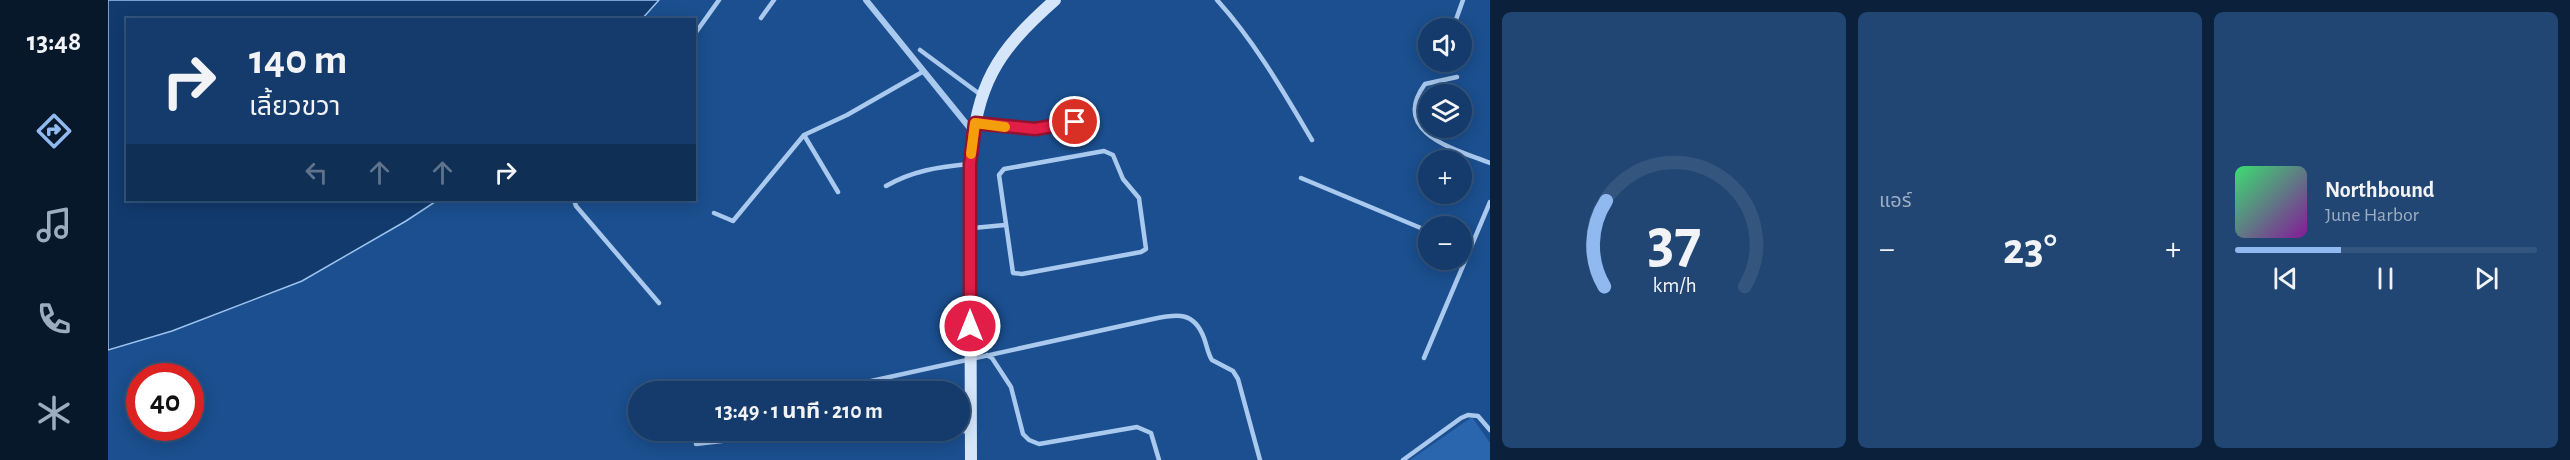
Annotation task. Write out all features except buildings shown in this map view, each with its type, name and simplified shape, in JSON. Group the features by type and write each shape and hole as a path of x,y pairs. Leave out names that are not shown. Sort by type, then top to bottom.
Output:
{"street":[{"path":"866,0 974,128"},
{"path":"971,460 970,164 974,128 981,95 1001,56 1026,26 1056,0"}],"lane":[{"path":"696,32 719,0"},
{"path":"761,18 774,0"},
{"path":"1217,0 1236,21 1263,58 1312,140"},
{"path":"1457,18 1463,0"},
{"path":"920,50 981,95"},
{"path":"714,213 728,220 736,218 804,135 847,115 924,71"},
{"path":"1457,77 1425,84 1419,97 1416,117 1419,125 1430,137 1490,163"},
{"path":"974,128 1035,129 1075,122"},
{"path":"804,135 838,192"},
{"path":"1107,151 1116,159 1126,184 1138,195 1147,246 1141,252 1017,275 1012,272 1005,225 998,179 1004,169 1107,151"},
{"path":"886,186 929,168 970,164"},
{"path":"1301,178 1418,227"},
{"path":"574,201 576,206 659,303"},
{"path":"1472,241 1490,202"},
{"path":"970,228 1005,225"},
{"path":"1424,358 1460,270"},
{"path":"868,381 970,357 1176,314 1184,315 1196,323 1202,332 1212,360 1233,371 1238,379 1260,460"},
{"path":"987,355 992,358 1011,387 1023,434 1029,440 1039,444 1137,427 1151,433 1159,460"},
{"path":"1402,460 1465,416 1478,416 1490,430"},
{"path":"696,444 722,441"}],"water":[{"path":"108,0 659,0 643,18 126,18 126,201 436,201 302,281 172,331 108,350"}],"slow traffic":[{"path":"971,154 975,123 1005,127"}],"route":[{"path":"970,326 970,164 975,123 1035,129 1075,122"}]}
